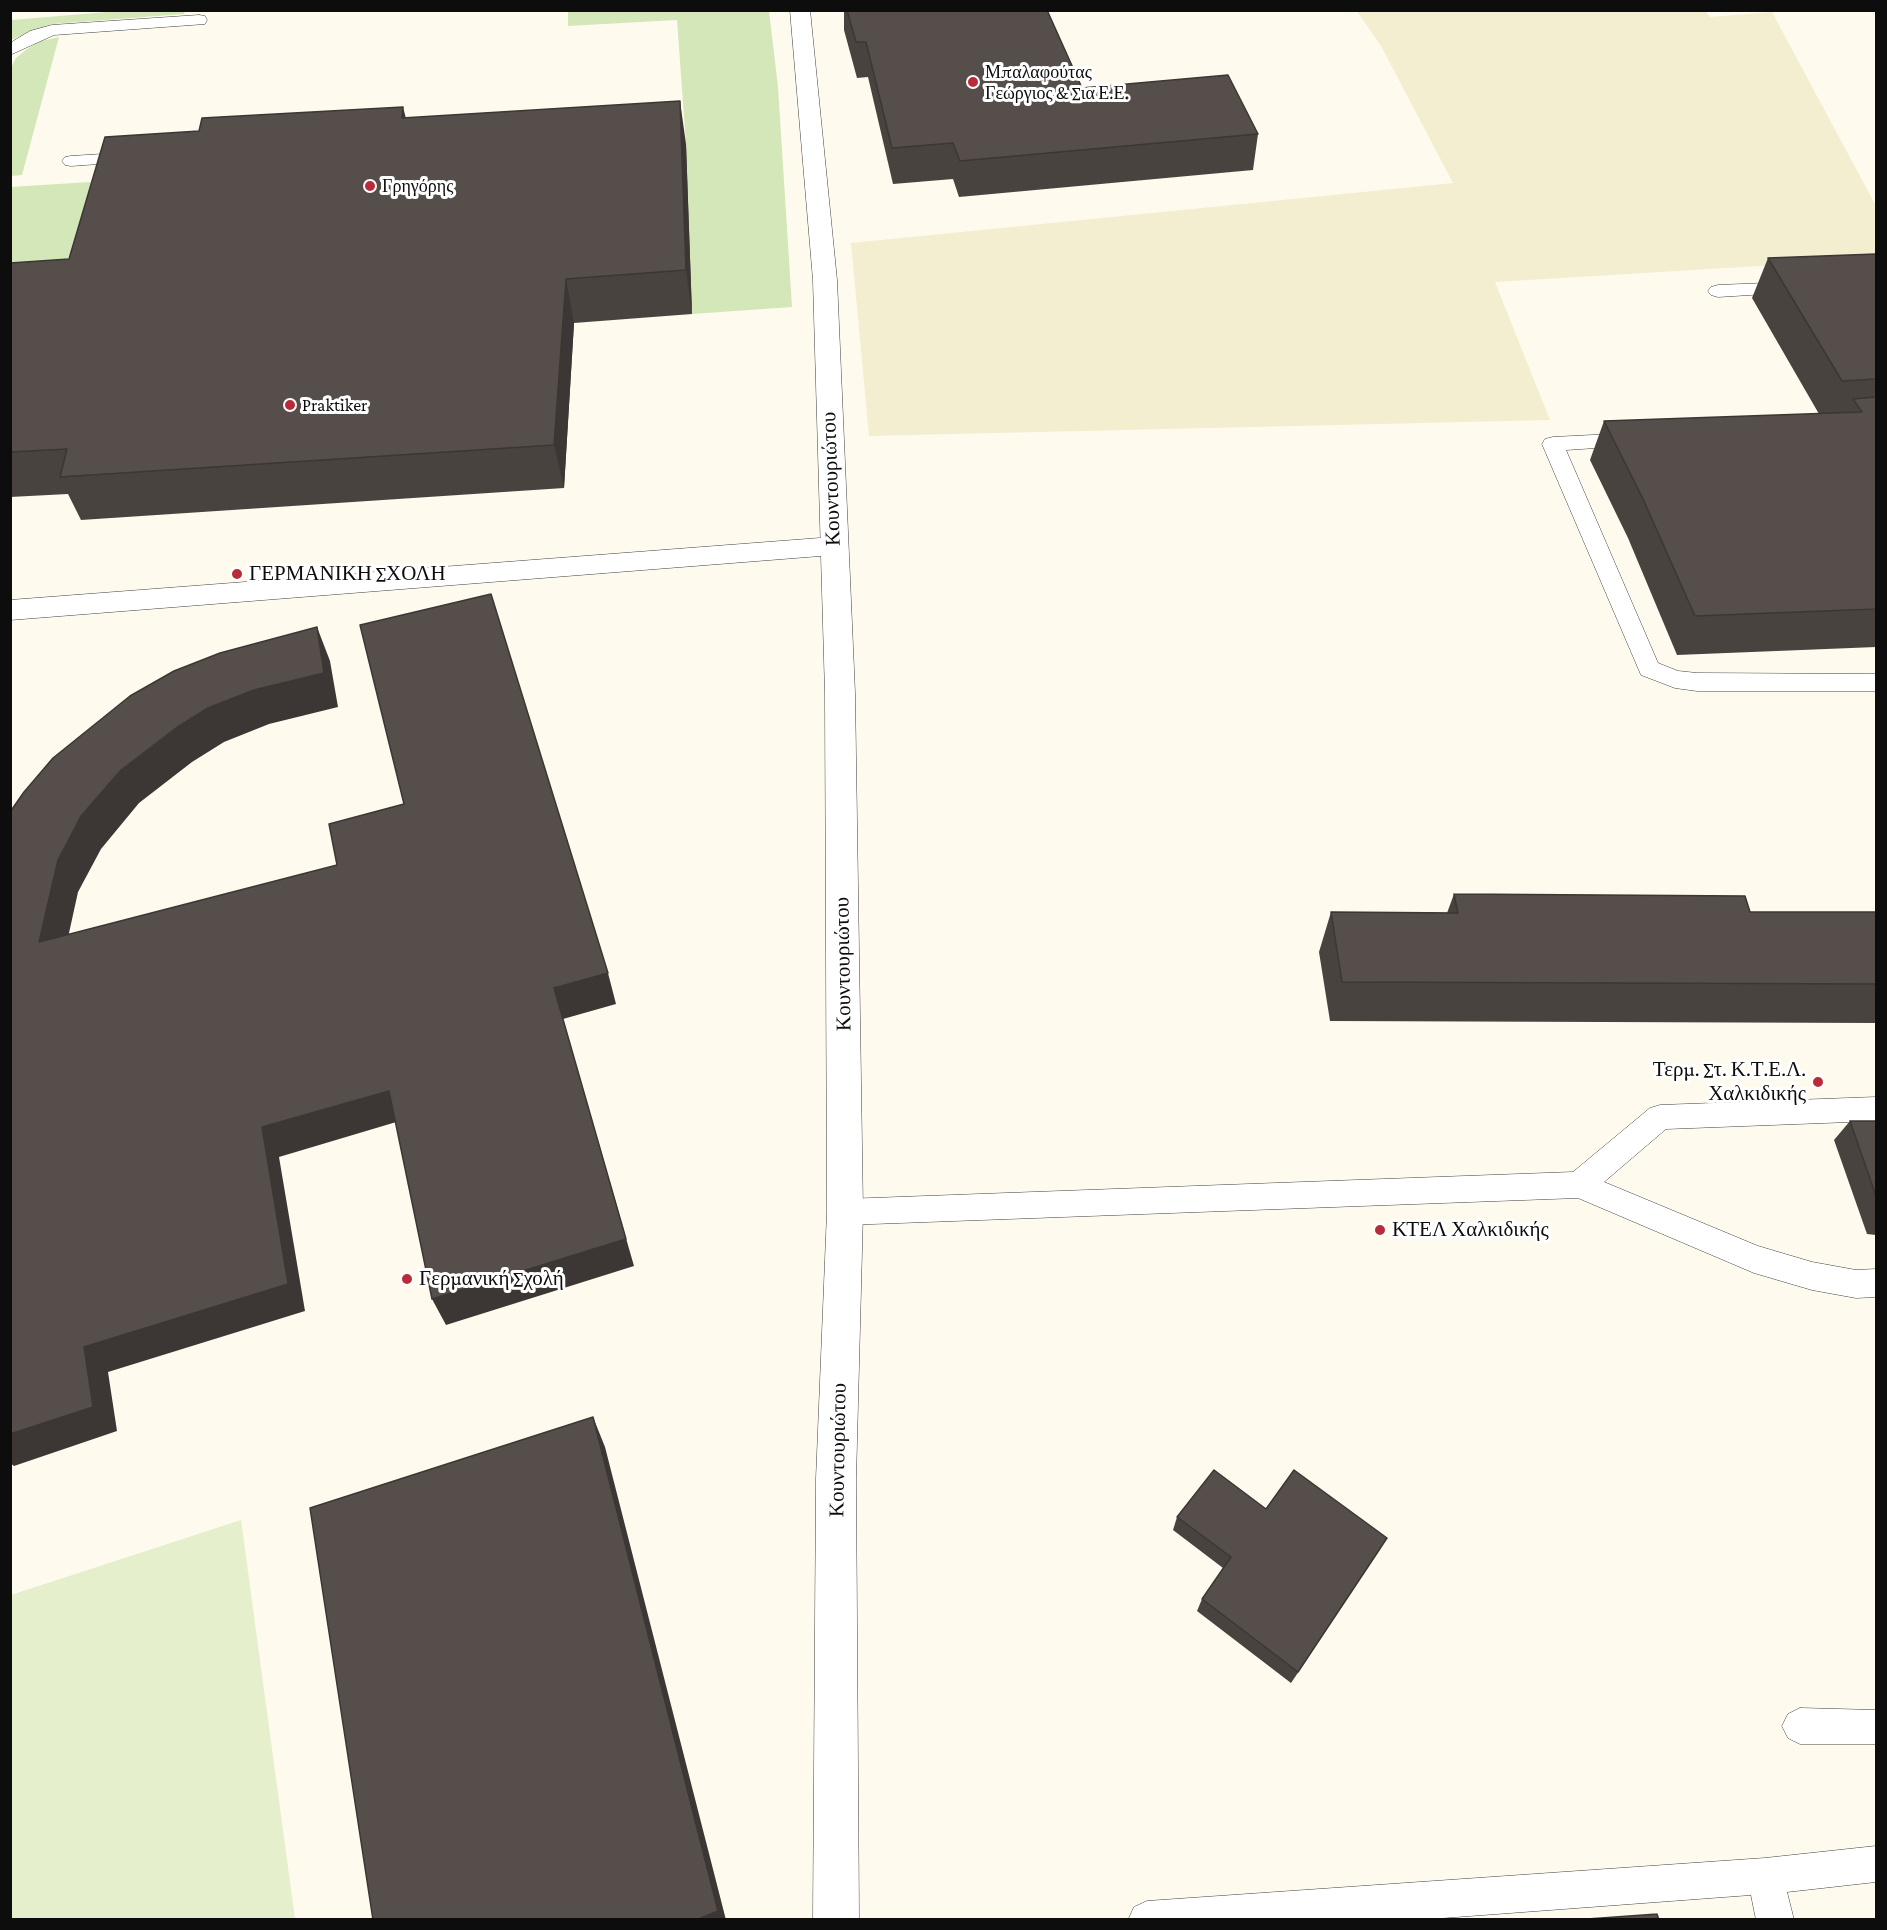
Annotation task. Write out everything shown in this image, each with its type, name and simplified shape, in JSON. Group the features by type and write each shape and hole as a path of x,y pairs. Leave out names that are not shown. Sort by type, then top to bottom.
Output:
{"street":[{"name":"Κουντουριώτου","path":"800,10 825,280 840,693 845,1212 836,1479 836,1920"},
{"path":"10,610 833,546"}],"lane":[{"path":"10,50 36,35 52,30 199,20"},
{"path":"72,161 148,156"},
{"path":"1718,291 1809,288"},
{"path":"1657,438 1553,444 1649,669 1675,679 1697,682 1876,683"},
{"path":"1579,1185 1660,1117 1876,1109"},
{"path":"845,1212 1579,1185 1754,1259 1812,1276 1856,1284 1876,1283"},
{"path":"1800,1726 1876,1727"},
{"path":"1147,1920 1765,1876 1876,1864"},
{"path":"1765,1876 1775,1920"}],"shaded area":[{"path":"1356,10 1704,10 1710,17 1772,12 1876,206 1876,259 1495,282 1550,420 869,436 851,243 1453,183 1381,46"}],"green space":[{"path":"119,11 185,11 184,14 52,24 11,40 11,20"},
{"path":"568,11 769,11 778,87 792,307 692,314 686,144 677,20 568,26"},
{"path":"59,37 22,175 11,176 11,68 16,58 27,49 41,41"},
{"path":"121,180 88,303 11,308 11,187"},
{"path":"241,1520 295,1919 11,1919 11,1595"}],"building":[{"path":"847,10 1047,10 1082,88 1228,75 1258,134 960,161 953,143 892,148 866,42 856,42"},
{"name":"Praktiker","path":"680,101 686,270 566,279 554,445 60,477 67,449 10,452 10,263 69,259 105,137 199,131 202,118 403,107 402,118"},
{"path":"1876,254 1876,379 1842,381 1768,258"},
{"path":"1876,397 1876,609 1695,616 1643,499 1604,421 1862,412 1853,399"},
{"path":"491,594 608,973 554,988 626,1239 432,1299 389,1091 262,1127 288,1284 84,1347 93,1407 10,1434 10,812 53,758 130,696 174,671 220,653 317,627 324,673 254,690 208,708 176,728 121,770 81,816 58,860 39,942 337,865 329,824 404,804 360,625"},
{"path":"1454,894 1745,896 1750,912 1876,912 1876,984 1342,982 1331,912 1458,913"},
{"path":"1850,1121 1876,1121 1876,1196"},
{"path":"593,1417 718,1911 696,1920 373,1920 310,1508"},
{"path":"1214,1470 1266,1509 1294,1470 1387,1538 1298,1672 1202,1599 1231,1557 1177,1517"},
{"path":"1657,1914 1659,1920 1573,1920"}],"place":[{"name":"Μπαλαφούτας Γεώργιος & Σια Ε.Ε.","path":"973,82"},
{"name":"Γρηγόρης","path":"370,186"},
{"name":"Praktiker","path":"290,405"},
{"name":"ΓΕΡΜΑΝΙΚΗ ΣΧΟΛΗ","path":"237,574"},
{"name":"Τερμ. Στ. Κ.Τ.Ε.Λ. Χαλκιδικής","path":"1818,1082"},
{"name":"ΚΤΕΛ Χαλκιδικής","path":"1380,1230"},
{"name":"Γερμανική Σχολή","path":"407,1279"}]}
